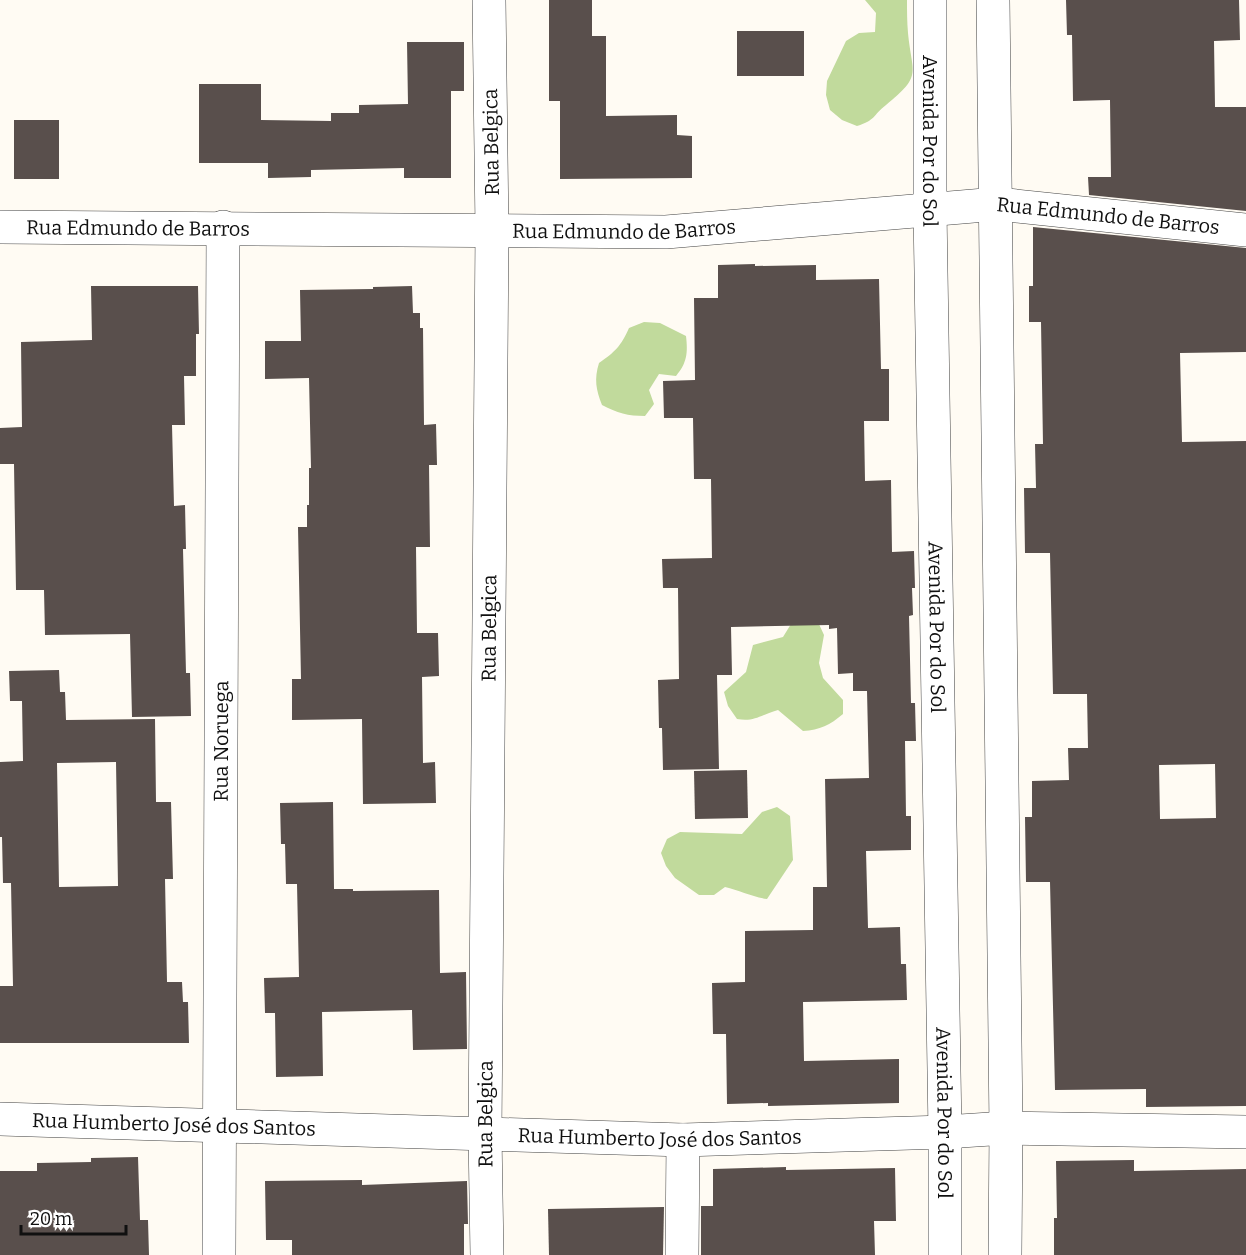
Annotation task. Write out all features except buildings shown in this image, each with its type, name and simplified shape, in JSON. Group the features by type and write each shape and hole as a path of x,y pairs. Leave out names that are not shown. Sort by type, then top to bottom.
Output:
{"street":[{"name":"Rua Belgica","path":"487,1255 485,1134 492,230 489,0"},
{"name":"Avenida Por do Sol","path":"930,0 930,210 945,1255"},
{"path":"993,0 1006,1128 1005,1255"},
{"name":"Rua Edmundo de Barros","path":"0,227 666,232 997,204 1246,230"},
{"name":"Rua Noruega","path":"219,1255 223,227"},
{"name":"Rua Humberto José dos Santos","path":"0,1119 683,1140 1006,1128 1246,1131"},
{"path":"682,1255 683,1140"}],"green space":[{"path":"865,0 907,0 913,66 906,87 871,120 857,126 842,120 830,110 826,95 827,81 846,41 859,33 875,32 876,13"},
{"path":"644,322 660,323 686,336 687,353 685,362 676,376 659,374 649,390 654,404 645,416 618,412 602,405 596,379 599,363 617,348 629,328"},
{"path":"818,622 824,635 819,663 823,678 843,700 843,714 824,726 803,731 778,710 753,719 737,719 728,706 724,692 746,672 753,645 783,637 791,624"},
{"path":"777,807 790,816 793,860 767,899 725,887 714,895 699,895 675,878 666,866 661,853 667,839 680,832 742,834 762,812"}]}
